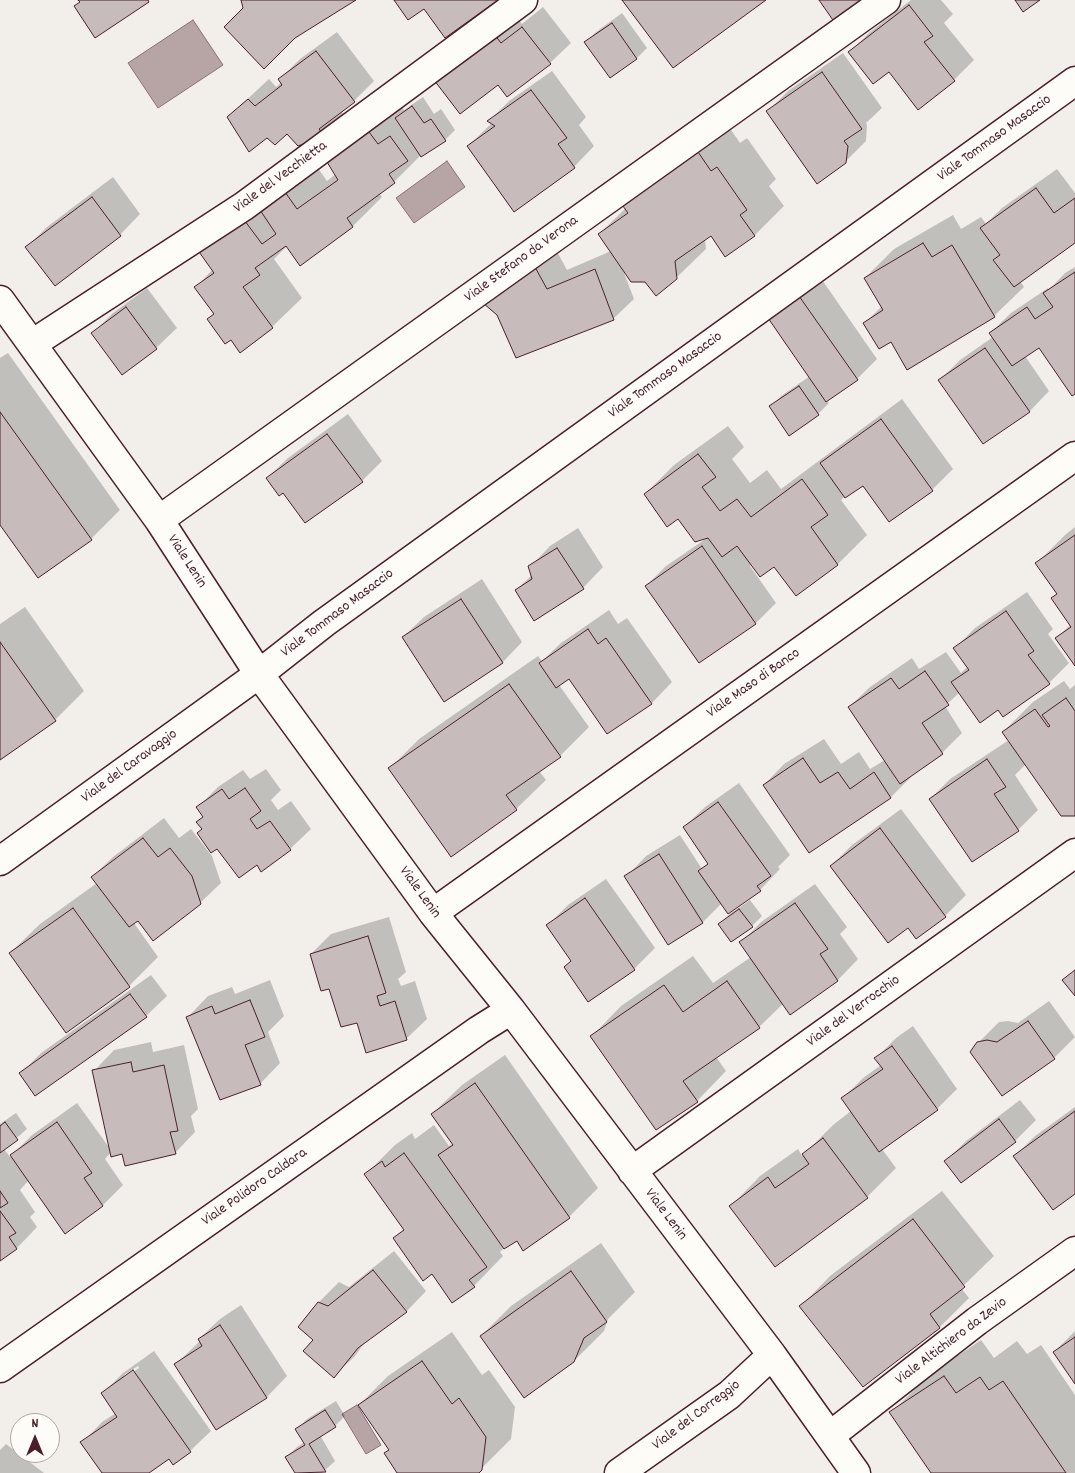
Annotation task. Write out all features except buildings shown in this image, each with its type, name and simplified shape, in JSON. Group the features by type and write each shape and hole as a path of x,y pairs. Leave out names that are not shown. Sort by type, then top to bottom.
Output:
{"street":[{"name":"Viale del Vecchietta","path":"32,344 244,206 523,0"},
{"name":"Viale Stefano da Verona","path":"159,520 886,0"},
{"name":"Viale Tommaso Masaccio","path":"259,674 324,623 1075,81"},
{"name":"Viale Lenin","path":"5,318 32,344 159,520 259,674 433,913 511,1010 772,1355 831,1435 856,1473"},
{"name":"Viale Maso di Banco","path":"433,913 1075,456"},
{"name":"Viale del Caravaggio","path":"0,861 259,674"},
{"name":"Viale del Verrocchio","path":"632,1171 1075,853"},
{"name":"Viale Polidoro Caldara","path":"0,1368 479,1030 511,1010"},
{"name":"Viale Altichiero da Zevio","path":"831,1435 977,1321 1075,1251"},
{"name":"Viale del Correggio","path":"619,1473 729,1395 772,1355"}],"shaded area":[{"path":"193,20 223,65 158,108 128,63"},
{"path":"447,161 465,187 414,223 396,198"},
{"path":"357,1405 381,1445 366,1454 342,1414"}]}
